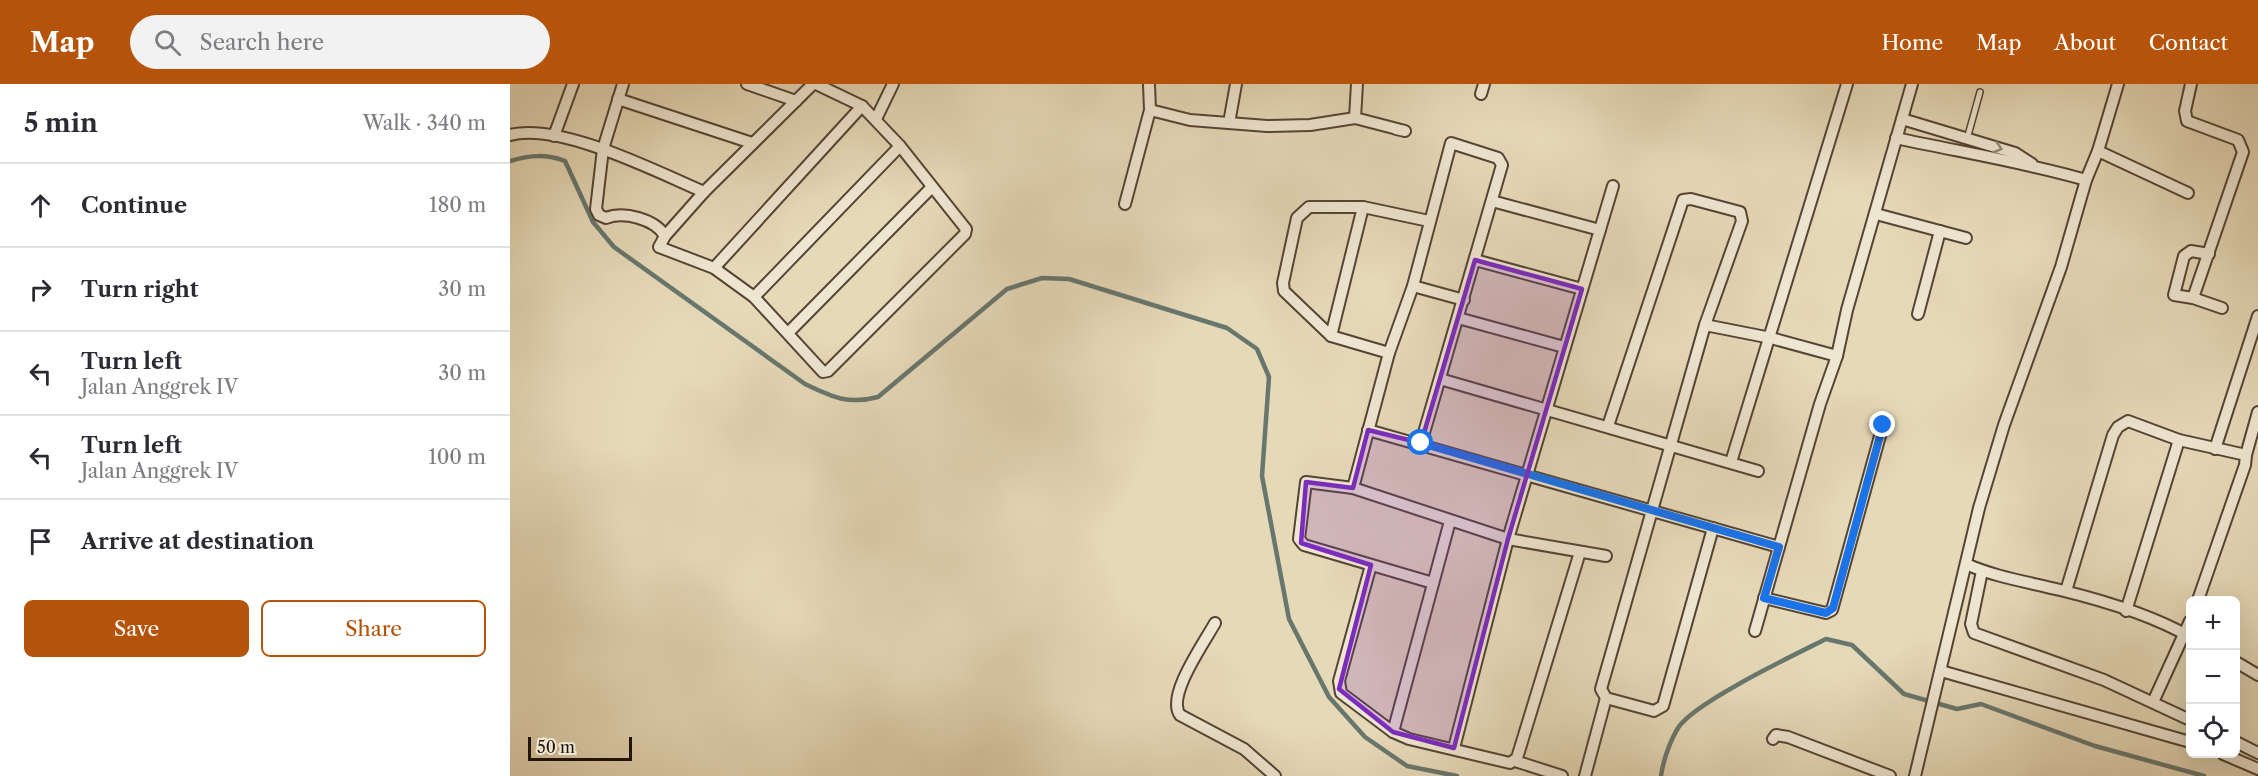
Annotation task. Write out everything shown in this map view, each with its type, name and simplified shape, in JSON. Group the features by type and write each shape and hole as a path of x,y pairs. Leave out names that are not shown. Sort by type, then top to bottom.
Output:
{"street":[{"path":"554,136 573,84"},
{"path":"623,84 603,149 596,209 606,218 617,214 648,222 661,228 665,236"},
{"path":"747,84 796,101"},
{"path":"815,84 862,106 900,146 965,226 965,234 826,372 821,371 789,332 754,297 714,268 661,249 665,236 704,192 815,84"},
{"path":"876,120 893,84"},
{"path":"1125,204 1150,110 1149,84"},
{"path":"1229,123 1236,84"},
{"path":"1354,118 1357,84"},
{"path":"1731,462 1771,338 1847,84"},
{"path":"1755,631 1820,404 1837,356 1847,310 1912,84"},
{"path":"1915,776 1992,463 2065,257 2086,180 2098,151 2118,84"},
{"path":"2191,84 2185,111 2187,121 2238,140 2243,152 2193,298"},
{"path":"618,99 752,143"},
{"path":"714,268 862,106"},
{"path":"1150,110 1190,120 1267,126 1310,125 1354,118 1405,131 1396,129"},
{"path":"1902,119 2015,153 2034,165"},
{"path":"510,135 527,133 554,136 603,149 704,192"},
{"path":"1896,138 2012,164 2034,165 2086,180"},
{"path":"1353,488 1389,353 1413,286 1451,143 1496,157 1501,161 1464,300 1421,443"},
{"path":"754,297 900,146"},
{"path":"2098,151 2188,193"},
{"path":"1454,748 1508,539 1613,186"},
{"path":"789,332 932,188"},
{"path":"1585,776 1606,698 1601,689 1651,510 1706,325 1743,215 1736,210 1687,199 1682,203 1608,426"},
{"path":"1492,201 1600,230"},
{"path":"1389,353 1331,336 1287,295 1283,287 1297,218 1309,207 1363,207 1429,221"},
{"path":"1331,336 1363,207"},
{"path":"1875,214 1966,238"},
{"path":"1918,314 1940,231"},
{"path":"2209,255 2191,251 2184,256 2174,295 2193,298 2222,308"},
{"path":"1475,260 1582,289"},
{"path":"1413,286 1464,300"},
{"path":"2215,450 2258,316"},
{"path":"1458,318 1564,347"},
{"path":"1706,325 1771,338 1837,356"},
{"path":"1440,379 1670,443 1758,471"},
{"path":"2199,596 2245,465 2258,412"},
{"path":"2066,591 2118,427 2128,421 2179,440 2215,450 2246,455"},
{"path":"1764,598 1826,613 1832,610 1883,425"},
{"path":"1368,429 1779,547"},
{"path":"2126,610 2179,440"},
{"path":"1433,583 1306,547 1300,541 1307,481 1353,488 1508,539 1606,556"},
{"path":"1393,732 1450,521"},
{"path":"1606,698 1654,711 1663,706 1713,528"},
{"path":"1515,761 1580,552"},
{"path":"1966,564 1982,571 2066,591 2126,610 2186,634"},
{"path":"1371,565 1339,686 1343,695 1393,732 1416,741 1507,762 1515,761 1562,776"},
{"path":"1982,571 1971,624 1974,633 2104,680 2186,718"},
{"path":"1215,623 1181,685 1175,704 1177,711 1180,715 1244,749 1273,775"},
{"path":"2153,702 2186,639"},
{"path":"2240,666 2258,675"},
{"path":"1941,671 2186,741"},
{"path":"1773,739 1776,735 1788,737 1890,776"},
{"path":"2240,744 2258,753"},
{"path":"2234,758 2258,769"}],"lane":[{"path":"1967,139 1980,92"}],"highlighted area":[{"path":"1475,260 1582,289 1508,539 1454,748 1393,732 1339,689 1371,565 1301,543 1306,482 1353,488 1368,430 1421,443"}],"waterway":[{"path":"510,161 538,156 565,161 593,222 614,247 805,384 840,398 858,400 878,397 1007,289 1042,278 1069,279 1227,328 1257,349 1269,377 1262,476 1289,619 1329,697 1365,737 1407,766 1457,776"},
{"path":"1661,776 1672,739 1687,718 1746,680 1826,639 1852,645 1904,694 1957,709 1981,704 2095,746 2204,776"}],"route":[{"path":"1421,443 1779,547 1764,598 1826,613 1831,612 1833,608 1883,425"}]}
